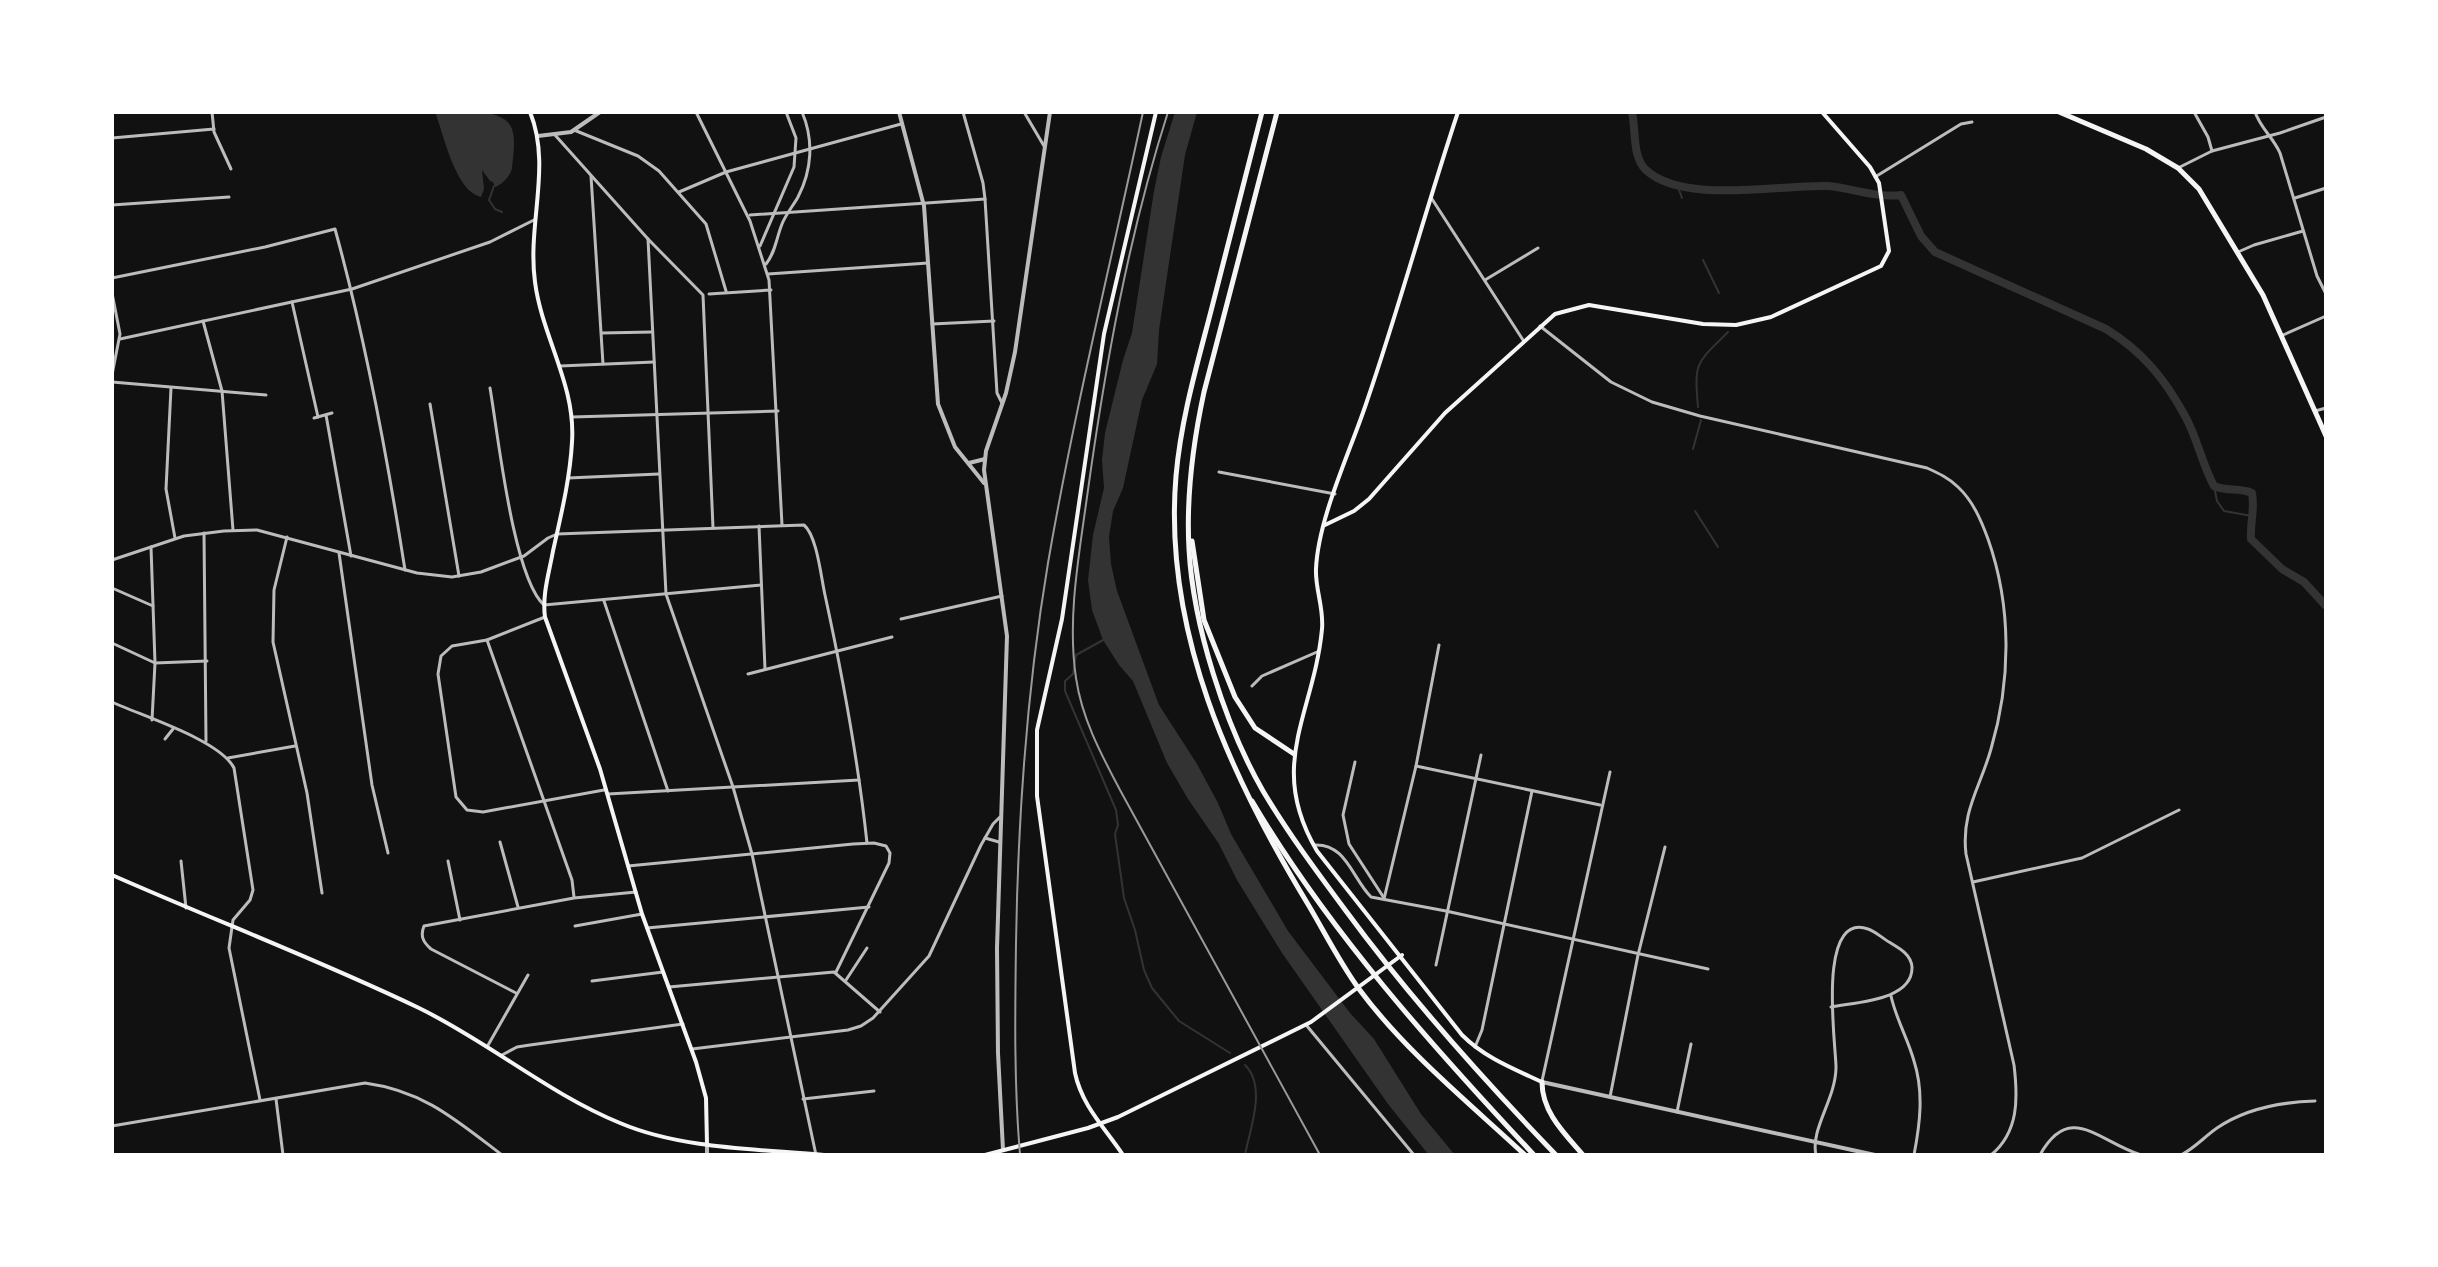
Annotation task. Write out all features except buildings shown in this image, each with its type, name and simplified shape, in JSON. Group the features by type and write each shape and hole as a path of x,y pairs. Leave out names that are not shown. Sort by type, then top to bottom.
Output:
{"main road":[{"path":"530,112 538,136 540,165 534,220 536,291 568,389 572,417 568,478 544,605 545,617 607,792 642,914 692,1049 705,1093 707,1144"},
{"path":"1123,1155 1100,1125 1081,1092 1073,1061 1037,796 1037,730 1062,619 1104,334 1156,112"},
{"path":"1262,112 1186,408 1178,455 1174,538 1183,610 1192,649 1233,765 1269,840 1358,988 1410,1047 1525,1155"},
{"path":"1277,112 1204,392 1196,434 1189,503 1189,547 1198,618 1246,758 1294,839 1393,975 1459,1053 1556,1155"},
{"path":"1458,112 1325,526 1316,569 1322,629 1294,754 1292,779 1303,828 1321,857 1402,955 1462,1035 1494,1059 1542,1082 1542,1096 1547,1108 1583,1155"},
{"path":"1325,526 1369,499 1425,434 1523,340 1555,314 1589,305 1721,326 1762,320 1881,266 1889,251 1879,183 1859,154 1822,112"},
{"path":"2059,112 2146,149 2178,168 2205,196 2283,335 2326,436"},
{"path":"1189,503 1201,607 1220,660 1244,714 1255,728 1294,754"},
{"path":"1233,765 1274,838 1379,980 1447,1062 1534,1155"},
{"path":"112,875 418,1007 595,1111 621,1123 655,1135 707,1144 824,1155"},
{"path":"985,1155 1100,1125 1307,1025 1402,955"}],"street":[{"path":"212,112 214,129 231,169"},
{"path":"538,136 574,130 600,112"},
{"path":"696,112 748,215 766,264 771,290 782,525"},
{"path":"760,246 791,179 796,151 794,129 786,112"},
{"path":"766,264 775,249 781,225 805,180 810,148 802,112"},
{"path":"899,112 924,204 940,412 950,437 985,484"},
{"path":"963,112 985,199 996,392 1002,403"},
{"path":"1024,112 1045,148"},
{"path":"1003,1150 997,1039 999,842 1007,650 985,484 985,459 1017,340 1050,112"},
{"path":"2194,112 2212,151"},
{"path":"2255,112 2262,130 2270,136 2280,153 2317,276 2326,294"},
{"path":"2178,168 2212,151 2270,136 2324,117 2320,112"},
{"path":"1875,177 1961,124 1972,122"},
{"path":"679,192 726,172 902,124"},
{"path":"112,138 214,129"},
{"path":"574,130 647,161 679,192 706,224 726,291"},
{"path":"555,135 648,239 706,294 713,528"},
{"path":"591,176 603,364"},
{"path":"2295,198 2326,188"},
{"path":"112,205 229,197"},
{"path":"748,215 985,199"},
{"path":"1432,199 1523,340"},
{"path":"120,339 352,289 490,242 534,220"},
{"path":"112,278 265,247 335,229 352,289 387,450 405,570"},
{"path":"2238,252 2304,231"},
{"path":"648,239 666,594 733,787 752,854 816,1155"},
{"path":"1485,280 1538,248"},
{"path":"768,274 928,263"},
{"path":"706,294 771,290"},
{"path":"112,293 120,339 112,375"},
{"path":"292,302 316,418 332,413"},
{"path":"2283,335 2326,316"},
{"path":"203,321 222,391 233,530"},
{"path":"932,324 994,321"},
{"path":"1540,326 1611,382 1652,402 1700,416 1927,468 1944,476 1968,498 1996,560 2007,621 1998,721 1983,775 1966,815 1964,834 2017,1089 2011,1132 1998,1152 1991,1155"},
{"path":"602,333 652,332"},
{"path":"112,355 118,353"},
{"path":"560,366 654,362"},
{"path":"112,382 266,395"},
{"path":"171,388 166,489 175,538"},
{"path":"490,388 519,558 536,598 544,605 761,585"},
{"path":"430,404 459,576"},
{"path":"2315,411 2326,408"},
{"path":"572,417 778,411"},
{"path":"326,415 351,556"},
{"path":"969,463 985,459"},
{"path":"1219,472 1335,494"},
{"path":"568,478 659,474"},
{"path":"759,526 765,669"},
{"path":"112,560 175,538 233,530 261,530 405,570 434,576 459,576 519,558 557,534 805,526 810,533 819,566 838,652 852,724 867,843"},
{"path":"204,533 206,743"},
{"path":"287,537 276,573 272,622 277,664 307,793 322,893"},
{"path":"151,547 155,663 152,720"},
{"path":"339,553 372,785 388,853"},
{"path":"112,588 153,606"},
{"path":"901,619 1002,596"},
{"path":"604,600 668,791"},
{"path":"545,617 487,640 452,646 445,650 438,665 456,797 467,810 483,812 544,799 607,792 859,780"},
{"path":"748,674 892,637"},
{"path":"487,640 572,880 574,898"},
{"path":"112,643 155,663 207,661"},
{"path":"1384,899 1416,766 1439,645"},
{"path":"1252,686 1262,676 1317,652"},
{"path":"112,702 206,743 228,758 233,766 253,888 250,900 230,926 230,954 260,1100"},
{"path":"165,739 173,729"},
{"path":"228,758 296,746"},
{"path":"1436,965 1481,755"},
{"path":"1355,762 1343,815 1349,844 1384,899"},
{"path":"1416,766 1601,806"},
{"path":"1610,772 1542,1082 1875,1155"},
{"path":"1475,1047 1482,1030 1532,791"},
{"path":"1973,882 2082,858 2179,810"},
{"path":"692,1049 854,1029 867,1023 931,953 985,838 1000,817"},
{"path":"985,838 999,842"},
{"path":"500,842 518,907"},
{"path":"628,866 867,843 886,846 891,855 889,863 836,972"},
{"path":"1314,845 1339,852 1371,897 1708,969"},
{"path":"1610,1097 1638,955 1665,847"},
{"path":"1321,857 1329,848"},
{"path":"181,861 186,908"},
{"path":"448,861 460,920"},
{"path":"516,993 431,949 424,943 421,933 424,926 574,898 636,892"},
{"path":"647,928 869,907"},
{"path":"575,926 642,914"},
{"path":"1816,1155 1813,1141 1835,1088 1836,1051 1831,1007 1831,979 1837,953 1847,933 1856,928 1867,928 1905,952 1912,962 1912,976 1905,988 1831,1007"},
{"path":"846,980 867,948"},
{"path":"592,981 663,972"},
{"path":"669,987 836,972 880,1012"},
{"path":"487,1047 528,975"},
{"path":"1891,994 1895,1015 1919,1080 1920,1105 1914,1155"},
{"path":"501,1056 517,1047 683,1024"},
{"path":"1307,1025 1414,1155"},
{"path":"1677,1112 1691,1044"},
{"path":"112,1126 365,1083 403,1090 431,1103 502,1155"},
{"path":"803,1099 874,1091"},
{"path":"276,1099 283,1155"},
{"path":"2181,1155 2238,1116 2274,1105 2315,1101"},
{"path":"2040,1155 2052,1136 2071,1126 2083,1128 2141,1155"},
{"path":"707,1144 707,1155"},
{"path":"753,1148 754,1155"}],"shaded area":[{"path":"435,112 478,112 507,122 512,129 514,143 512,168 506,179 495,187 482,170 484,189 481,197 472,193 457,174"},
{"path":"1175,112 1197,112 1185,155 1159,330 1157,364 1142,400 1123,488 1113,511 1109,537 1117,591 1159,705 1197,764 1231,834 1288,931 1350,1013 1374,1039 1421,1114 1455,1155 1429,1155 1388,1104 1282,953 1237,880 1219,844 1167,763 1133,681 1103,640 1092,610 1088,580 1093,535 1104,488 1102,460 1105,433 1132,333 1154,191"}],"waterway":[{"path":"1632,112 1638,158 1646,170 1663,181 1708,190 1828,186 1901,195 1921,236 1935,252 2106,329 2119,338 2142,356 2169,390 2189,424 2214,486 2252,493 2251,539 2282,569 2304,582 2326,606"},
{"path":"494,186 489,200 495,209 502,212"},
{"path":"1678,187 1682,198"},
{"path":"1703,260 1719,293"},
{"path":"1698,407 1697,371 1703,358 1728,332"},
{"path":"1693,449 1701,420"},
{"path":"2214,486 2217,501 2224,511 2252,516"},
{"path":"1695,511 1718,547"},
{"path":"1105,639 1076,655 1073,674 1065,681 1065,691 1116,810 1118,825 1115,834 1124,898 1144,970 1152,988 1179,1021 1230,1053"},
{"path":"1245,1065 1252,1074 1256,1096 1245,1155"}],"railway":[{"path":"1020,1155 1015,1049 1017,895 1021,800 1034,657 1069,450 1143,112"},
{"path":"1168,112 1130,254 1102,400 1075,587 1073,633 1076,678 1088,722 1106,763 1320,1155"}]}
